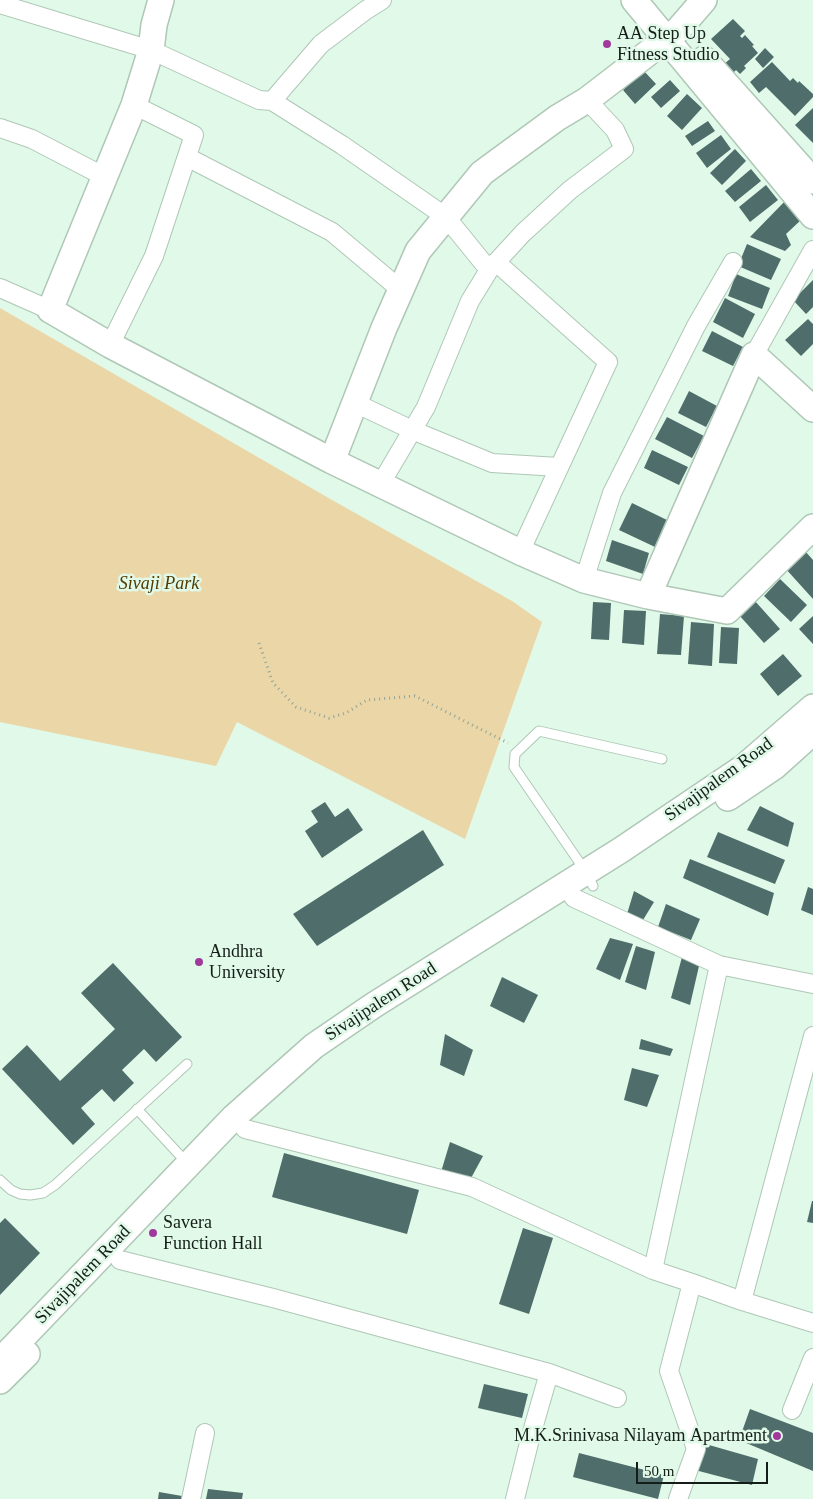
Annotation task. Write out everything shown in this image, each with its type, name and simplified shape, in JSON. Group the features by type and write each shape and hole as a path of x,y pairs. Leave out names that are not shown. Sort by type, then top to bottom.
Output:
{"main road":[{"path":"161,0 154,25 151,50 134,105 50,310 110,345 332,461 520,552 584,580 648,596 727,611 813,527"},
{"path":"634,0 672,35 813,181"},
{"path":"654,0 672,35 813,216"},
{"path":"332,461 384,328 418,251 482,173 556,118 587,100 672,35 704,0"},
{"path":"648,596 754,355 813,409"},
{"name":"Sivajipalem Road","path":"0,1382 245,1129 326,1057 382,1017 580,885 744,767 813,707"},
{"name":"Sivajipalem Road","path":"0,1361 234,1117 314,1046 374,1005 580,885 774,767 813,732"}],"street":[{"path":"272,101 321,44 382,0"},
{"path":"0,4 151,50 259,100 272,101 342,144 446,217 492,266 608,362 520,552"},
{"path":"380,485 426,407 470,301 492,266 523,233 570,190 624,149 615,130 587,100"},
{"path":"110,345 154,256 194,135 134,105"},
{"path":"0,128 32,139 105,177"},
{"path":"187,157 332,232 401,290"},
{"path":"754,355 813,250"},
{"path":"584,580 612,493 696,326 733,262"},
{"path":"0,288 50,310"},
{"path":"355,403 412,430 492,463 559,467"},
{"path":"580,885 719,965 813,984"},
{"path":"653,1270 719,965"},
{"path":"742,1301 813,1036"},
{"path":"245,1129 472,1187 653,1270 813,1323"},
{"path":"120,1260 272,1298 549,1373 617,1398"},
{"path":"678,1499 696,1449 669,1372 692,1283"},
{"path":"792,1410 813,1358"},
{"path":"515,1499 549,1373"},
{"path":"191,1499 205,1433"}],"lane":[{"path":"580,885 514,767 515,754 539,731 662,759"},
{"path":"0,1180 11,1190 20,1194 43,1193 55,1185 187,1064"},
{"path":"137,1109 189,1165"}],"path":[{"path":"259,643 273,683 296,706 329,718 346,713 367,700 415,696 520,749"}],"green space":[{"name":"Sivaji Park","path":"0,308 332,500 512,601 542,622 465,839 237,722 216,766 0,722"}],"building":[{"path":"733,19 745,31 740,36 742,38 745,35 758,53 744,66 746,68 740,74 736,70 732,74 723,65 730,59 711,39"},
{"path":"765,48 774,57 763,68 755,59"},
{"path":"772,62 790,81 793,78 798,83 799,81 813,94 813,97 795,116 766,87 759,93 750,82"},
{"path":"644,71 656,84 635,104 623,90"},
{"path":"670,80 680,91 661,108 651,97"},
{"path":"687,94 702,108 682,130 667,116"},
{"path":"813,108 813,143 795,125"},
{"path":"708,121 715,131 692,146 685,136"},
{"path":"721,135 731,149 707,168 696,153"},
{"path":"735,149 746,161 722,185 710,173"},
{"path":"751,169 761,181 735,202 725,191"},
{"path":"766,185 778,200 750,222 739,207"},
{"path":"787,199 801,220 786,234 791,245 785,251 750,237"},
{"path":"747,244 781,259 771,280 738,266"},
{"path":"736,274 770,288 762,309 728,296"},
{"path":"813,280 813,307 806,314 793,300"},
{"path":"725,298 755,314 743,338 713,322"},
{"path":"808,319 813,324 813,344 801,356 785,340"},
{"path":"712,331 743,347 733,366 702,351"},
{"path":"689,391 717,406 706,427 678,413"},
{"path":"667,417 704,436 692,458 655,439"},
{"path":"652,450 688,467 679,485 644,468"},
{"path":"632,503 667,520 655,547 619,530"},
{"path":"612,540 649,553 643,574 606,561"},
{"path":"805,551 813,560 813,599 785,568"},
{"path":"780,579 807,605 791,622 764,596"},
{"path":"755,601 780,629 764,643 739,615"},
{"path":"593,602 611,603 609,640 591,639"},
{"path":"624,610 646,611 644,645 622,643"},
{"path":"660,614 684,616 681,655 657,654"},
{"path":"813,616 813,644 799,629"},
{"path":"691,622 714,624 712,666 688,664"},
{"path":"721,627 739,628 737,664 719,663"},
{"path":"783,654 802,676 778,696 760,674"},
{"path":"325,802 335,817 348,808 363,830 322,858 305,831 318,822 311,811"},
{"path":"760,806 794,823 788,847 747,830"},
{"path":"423,830 444,865 317,946 293,914"},
{"path":"718,832 785,860 775,884 707,857"},
{"path":"690,859 774,893 768,916 683,878"},
{"path":"808,887 813,889 813,915 801,910"},
{"path":"634,891 654,902 643,920 627,914"},
{"path":"666,904 700,919 691,940 658,927"},
{"path":"610,938 633,944 620,980 596,969"},
{"path":"636,946 655,952 646,990 625,982"},
{"path":"682,957 699,966 690,1005 671,998"},
{"path":"113,963 182,1037 156,1062 144,1049 122,1070 134,1083 114,1102 102,1089 81,1108 95,1124 73,1145 2,1069 27,1045 60,1081 115,1029 81,993"},
{"path":"502,977 538,995 524,1023 490,1006"},
{"path":"445,1034 473,1050 464,1076 440,1065"},
{"path":"641,1039 673,1049 670,1056 639,1049"},
{"path":"632,1068 659,1075 647,1107 624,1100"},
{"path":"450,1142 483,1156 470,1180 441,1172"},
{"path":"284,1153 419,1190 407,1234 272,1197"},
{"path":"813,1201 813,1223 807,1222"},
{"path":"5,1218 40,1253 0,1295 0,1223"},
{"path":"523,1228 553,1238 529,1314 499,1304"},
{"path":"484,1384 528,1394 522,1418 478,1408"},
{"name":"M.K.Srinivasa Nilayam Apartment","path":"750,1409 813,1433 813,1471 739,1440"},
{"path":"702,1443 758,1459 752,1485 695,1470"},
{"path":"579,1453 664,1475 658,1499 573,1477"},
{"path":"208,1489 243,1493 242,1499 206,1499"},
{"path":"159,1492 182,1496 181,1499 158,1499"}],"place":[{"name":"AA Step Up Fitness Studio","path":"607,44"},
{"name":"Andhra University","path":"199,962"},
{"name":"Savera Function Hall","path":"153,1233"},
{"name":"M.K.Srinivasa Nilayam Apartment","path":"777,1436"}]}
